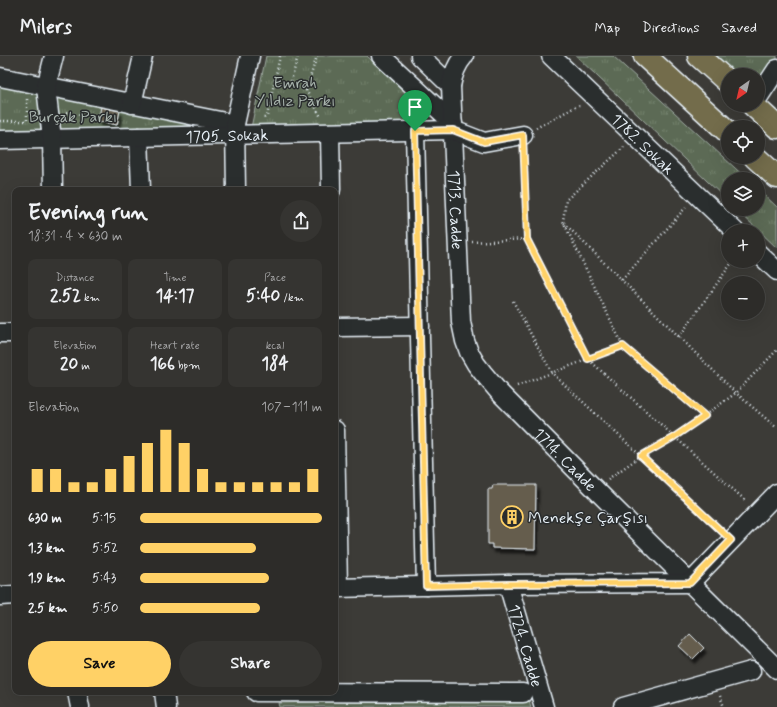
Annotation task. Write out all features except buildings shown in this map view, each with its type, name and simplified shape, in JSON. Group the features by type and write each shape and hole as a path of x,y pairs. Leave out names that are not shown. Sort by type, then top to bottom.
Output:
{"main road":[{"path":"645,56 721,126"},
{"path":"699,56 721,76"},
{"path":"762,112 776,123"},
{"path":"763,164 777,177"}],"street":[{"path":"53,187 52,139 46,86 54,56"},
{"path":"132,104 143,56"},
{"path":"236,187 235,130 250,56"},
{"path":"381,56 453,127 484,142 523,135"},
{"path":"420,56 451,86"},
{"name":"1713. Cadde","path":"464,56 456,67 452,76 451,86 461,322 465,341 476,364"},
{"name":"1782. Sokak","path":"551,56 728,224"},
{"path":"718,56 722,68"},
{"path":"765,87 777,69"},
{"path":"0,77 132,104 235,130"},
{"name":"1705. Sokak","path":"0,140 140,137 235,130 330,133 415,131 453,127"},
{"path":"415,131 426,586"},
{"path":"330,133 331,187"},
{"path":"140,137 141,187"},
{"path":"765,260 777,271"},
{"path":"338,327 420,326"},
{"path":"0,333 12,333"},
{"name":"1714. Cadde","path":"476,364 499,392 777,669"},
{"path":"338,588 508,584 690,583 777,493"},
{"name":"1724. Cadde","path":"508,584 544,707"},
{"path":"0,596 12,595"},
{"path":"623,707 751,671"},
{"path":"338,692 523,693"},
{"path":"78,695 80,707"},
{"path":"164,695 166,707"},
{"path":"257,695 259,707"}],"path":[{"path":"260,120 267,116 280,56"},
{"path":"290,85 298,56"},
{"path":"306,90 317,56"},
{"path":"275,80 306,90 330,133"},
{"path":"80,93 82,138"},
{"path":"594,96 523,135 527,239 588,359 759,512"},
{"path":"0,121 27,121 27,97"},
{"path":"636,137 566,200 563,221 623,346 705,416"},
{"path":"622,280 697,195"},
{"path":"563,221 736,393 777,428"},
{"path":"458,243 527,239"},
{"path":"679,336 728,268"},
{"path":"513,301 552,372 731,540"},
{"path":"499,392 623,346"},
{"path":"594,488 641,456 674,437 736,393 777,350"}],"green space":[{"name":"Emrah Yıldız Parkı","path":"266,56 367,56 423,109 423,117 418,123 251,128"},
{"path":"576,56 613,56 721,155 721,164 731,164 739,172 721,172 721,194"},
{"path":"699,56 777,56 777,69 765,87 765,68 721,68 721,70"},
{"path":"0,83 44,92 48,135 0,136"},
{"name":"Burçak Parkı","path":"53,94 217,129 57,135"},
{"path":"765,196 777,207 777,248 765,237 765,224 752,224 743,216 765,216"},
{"path":"528,697 531,707 280,707 279,703"}],"place":[{"name":"Menekşe Çarşısı","path":"512,517"}],"route":[{"path":"453,130 484,142 523,135 527,239 588,359 623,346 705,416 674,437 641,456 731,540 690,583 426,586 415,131 453,130"}]}
